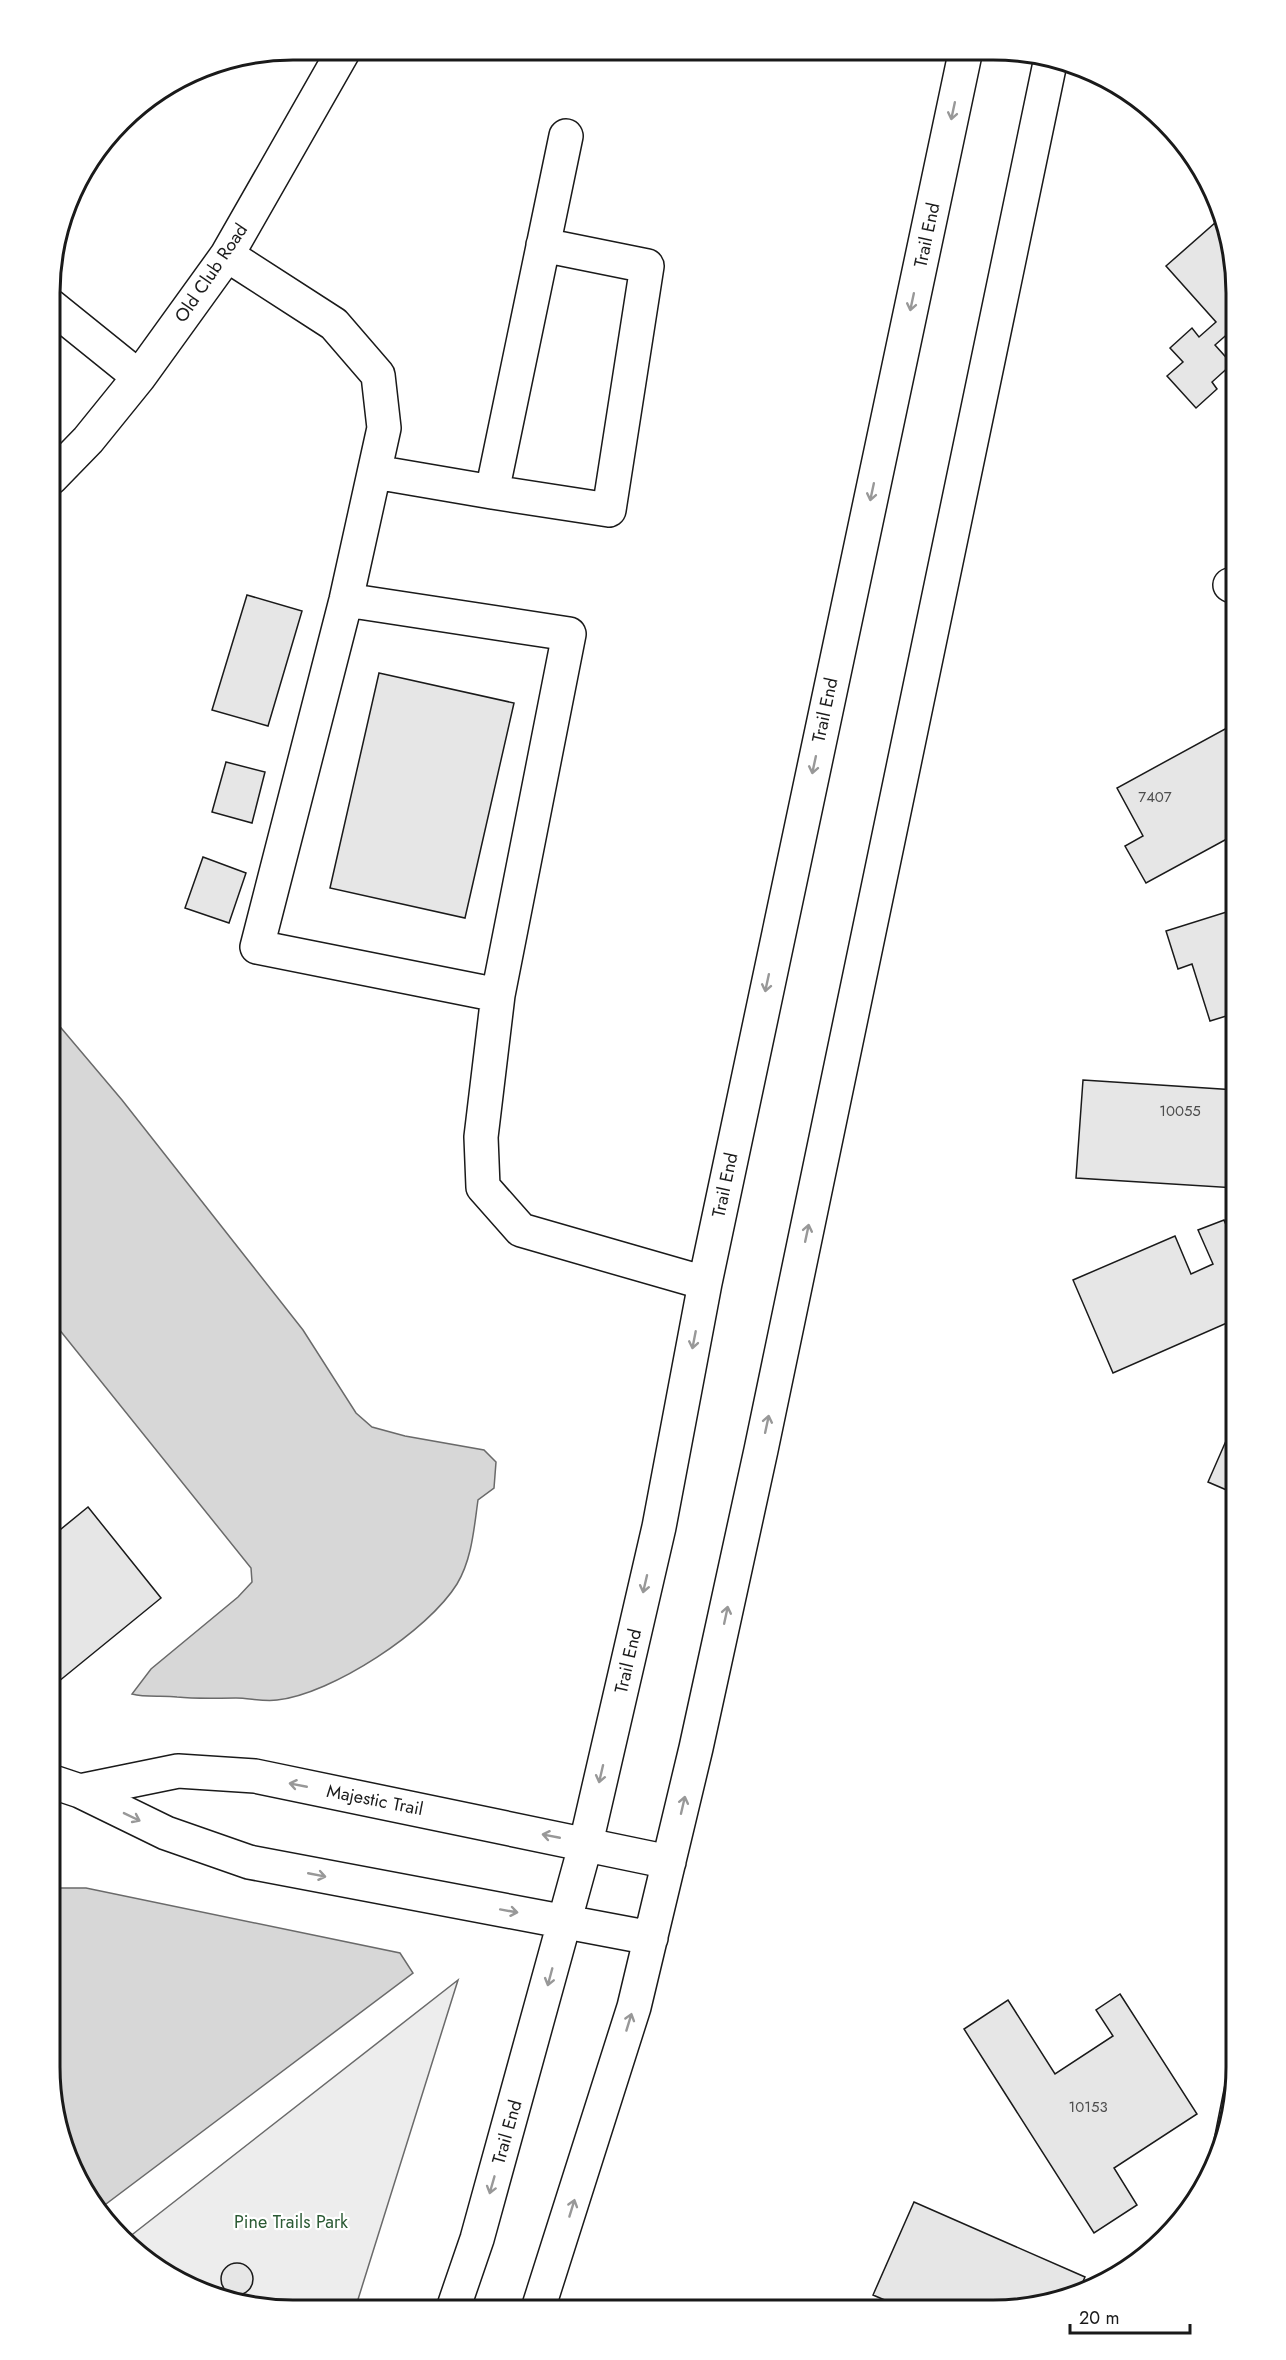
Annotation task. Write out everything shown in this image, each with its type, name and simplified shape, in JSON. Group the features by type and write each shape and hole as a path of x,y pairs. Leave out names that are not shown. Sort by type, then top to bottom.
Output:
{"street":[{"name":"Old Club Road","path":"60,469 88,440 139,377 227,255 338,60"},
{"name":"Trail End","path":"456,2300 481,2228 586,1843 658,1527 705,1282 964,60"},
{"path":"541,2300 634,2007 669,1862 762,1450 1049,67"},
{"path":"492,492 566,136"},
{"path":"375,472 609,510 647,266 543,244"},
{"path":"227,255 334,324 378,375 384,428 346,600 257,947 498,995"},
{"path":"60,313 139,377"},
{"path":"346,600 569,634 498,995 481,1137 483,1187 521,1230 705,1282"},
{"name":"Majestic Trail","path":"65,1786 178,1770 255,1776 669,1862"},
{"name":"Majestic Trail","path":"65,1786 166,1833 249,1862 651,1938"}],"shaded area":[{"path":"60,1027 122,1100 303,1330 356,1413 372,1427 405,1436 484,1450 496,1462 494,1488 478,1500 472,1543 457,1584 424,1621 377,1657 324,1686 277,1700 132,1694 151,1669 238,1597 252,1582 251,1568 60,1330"},
{"path":"60,1888 86,1888 400,1953 413,1973 105,2205 84,2170 72,2142 64,2112 60,2082"},
{"name":"Pine Trails Park","path":"458,1980 358,2300 278,2300 248,2296 218,2288 177,2269 151,2252 131,2235"}],"building":[{"path":"1215,223 1226,278 1226,335 1215,345 1226,357 1226,369 1212,382 1217,389 1196,408 1167,376 1183,362 1170,348 1192,328 1199,337 1216,322 1166,266"},
{"path":"247,595 302,611 268,726 212,710"},
{"path":"379,673 514,703 465,918 330,888"},
{"path":"1226,728 1226,839 1146,883 1125,846 1143,836 1117,788"},
{"path":"226,762 265,772 252,823 212,812"},
{"path":"203,857 246,873 229,923 185,908"},
{"path":"1226,912 1226,1016 1210,1021 1192,964 1178,969 1166,931"},
{"path":"1083,1080 1226,1089 1226,1187 1076,1178"},
{"path":"1224,1220 1226,1225 1226,1323 1113,1373 1073,1280 1175,1236 1191,1274 1213,1264 1198,1230"},
{"path":"1226,1441 1226,1490 1208,1482"},
{"path":"88,1507 161,1598 60,1680 60,1530"},
{"path":"1120,1994 1197,2114 1114,2168 1137,2205 1094,2233 964,2029 1008,2000 1055,2074 1113,2036 1096,2010"},
{"path":"1226,2079 1222,2112 1213,2144"},
{"path":"914,2202 1085,2277 1083,2282 1068,2288 1038,2296 1008,2300 885,2300 873,2295"},
{"path":"231,2264 243,2264 252,2273 252,2285 243,2294 226,2290 222,2285 222,2273"}]}
